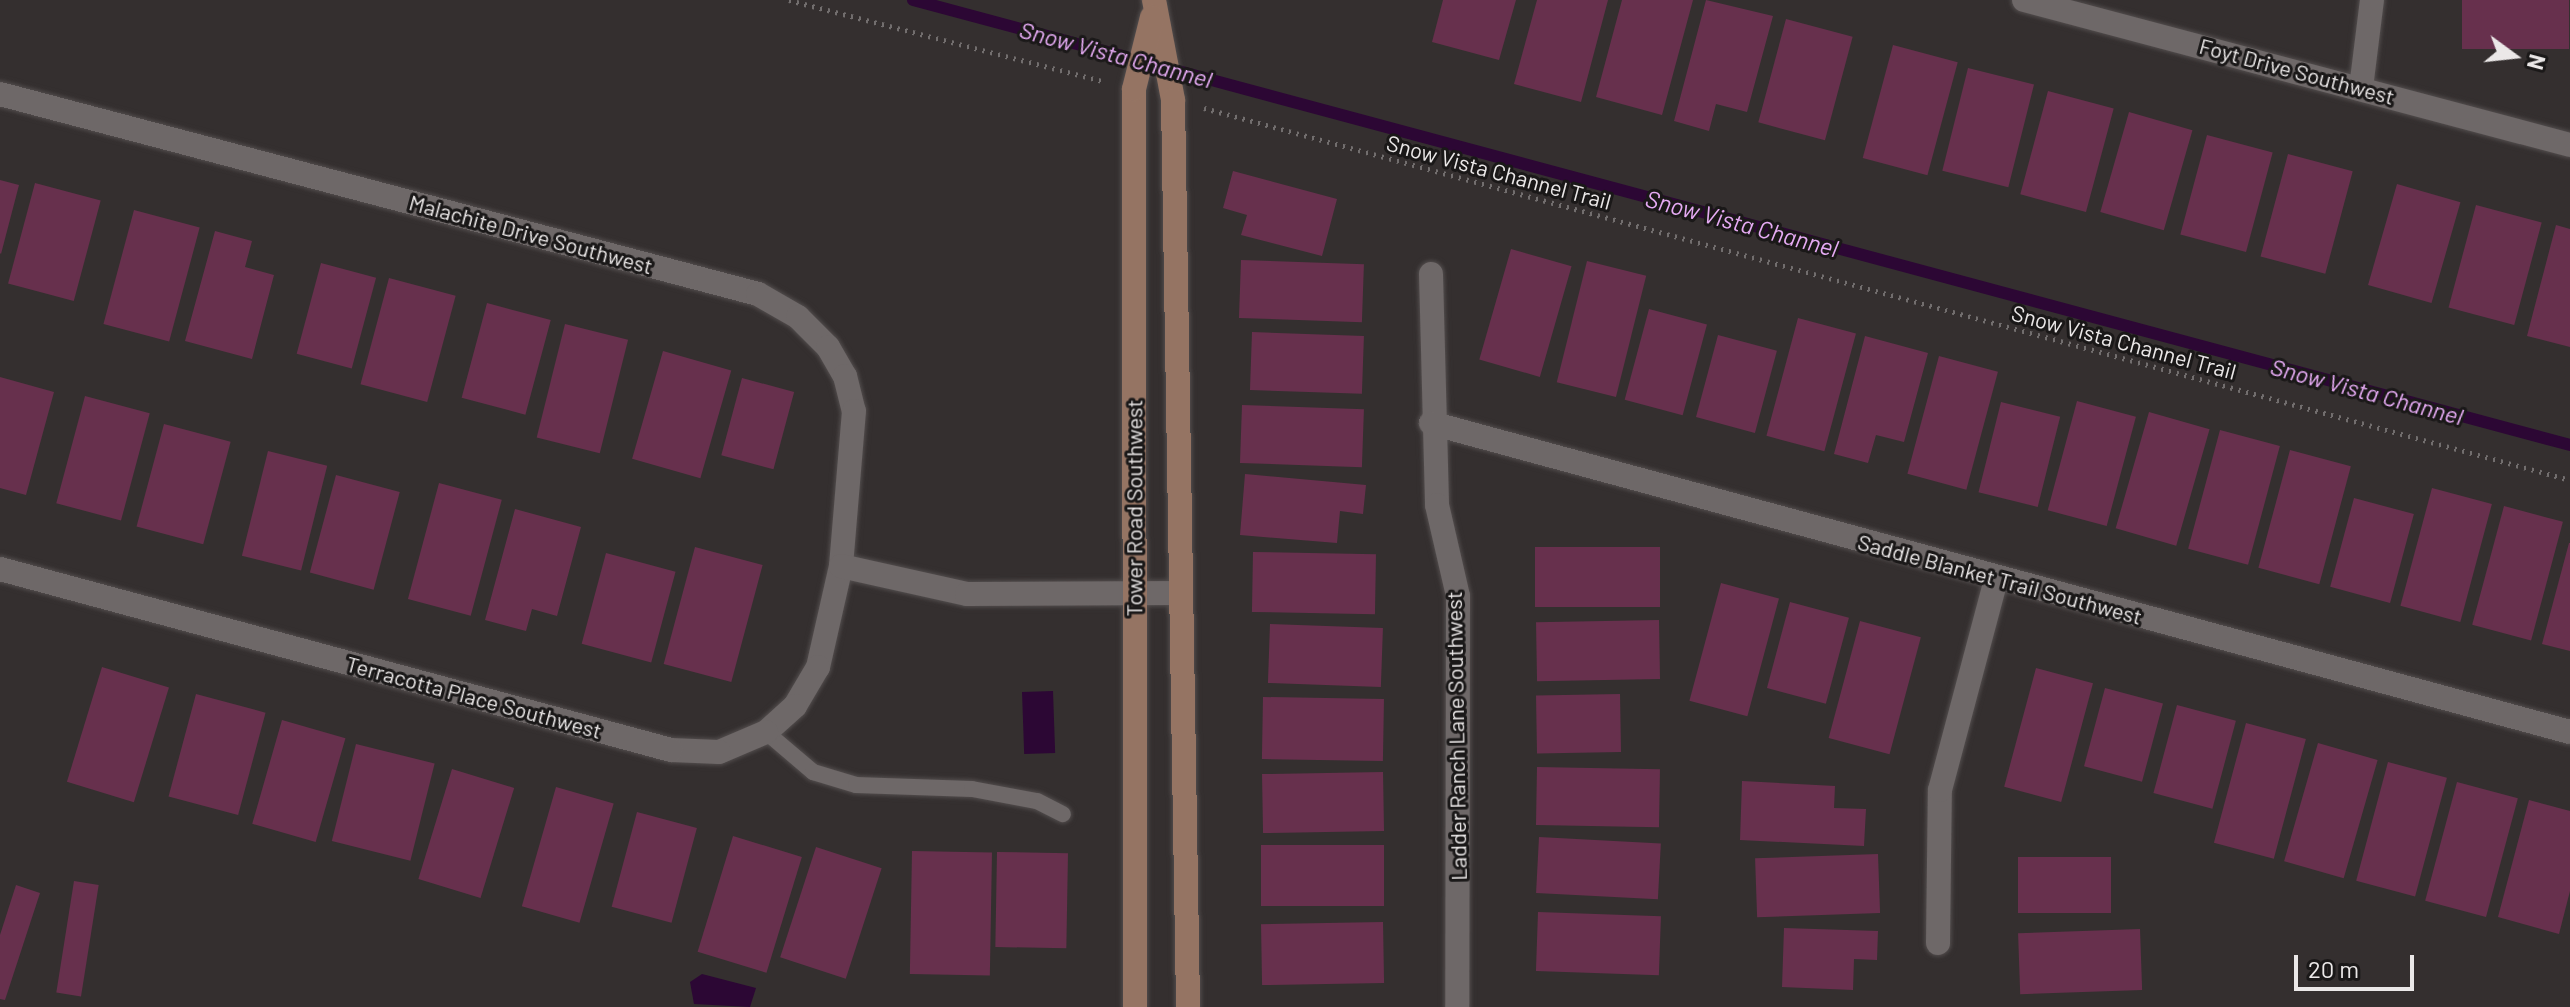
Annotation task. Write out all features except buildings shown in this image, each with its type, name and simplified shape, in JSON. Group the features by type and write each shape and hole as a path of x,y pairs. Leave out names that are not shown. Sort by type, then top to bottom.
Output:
{"street":[{"name":"Foyt Drive Southwest","path":"2024,0 2570,145"},
{"path":"2361,88 2372,0"},
{"name":"Tower Road Southwest","path":"1135,1007 1134,89 1154,6"},
{"name":"Tower Road Southwest","path":"1154,6 1172,92 1188,1007"},
{"name":"Malachite Drive Southwest","path":"0,94 758,294 798,317 828,347 845,376 854,411 841,566"},
{"name":"Ladder Ranch Lane Southwest","path":"1431,274 1431,423 1437,505 1458,596 1457,1007"},
{"name":"Saddle Blanket Trail Southwest","path":"1431,423 1996,579 2570,732"},
{"path":"841,566 967,594 1179,593"},
{"name":"Terracotta Place Southwest","path":"0,569 671,750 719,752 766,732 795,706 818,667 841,566"},
{"path":"1938,943 1940,790 1996,579"}],"lane":[{"path":"766,732 813,772 856,785 972,789 1037,801 1063,814"}],"path":[{"path":"789,0 1134,89"},
{"name":"Snow Vista Channel Trail","path":"1172,92 2570,480"}],"shaded area":[{"path":"1053,691 1055,753 1024,754 1022,692"},
{"path":"702,974 756,988 750,1007 694,1004 690,982"}],"waterway":[{"name":"Snow Vista Channel","path":"913,0 1145,62"},
{"name":"Snow Vista Channel","path":"1167,68 2570,445"}]}
